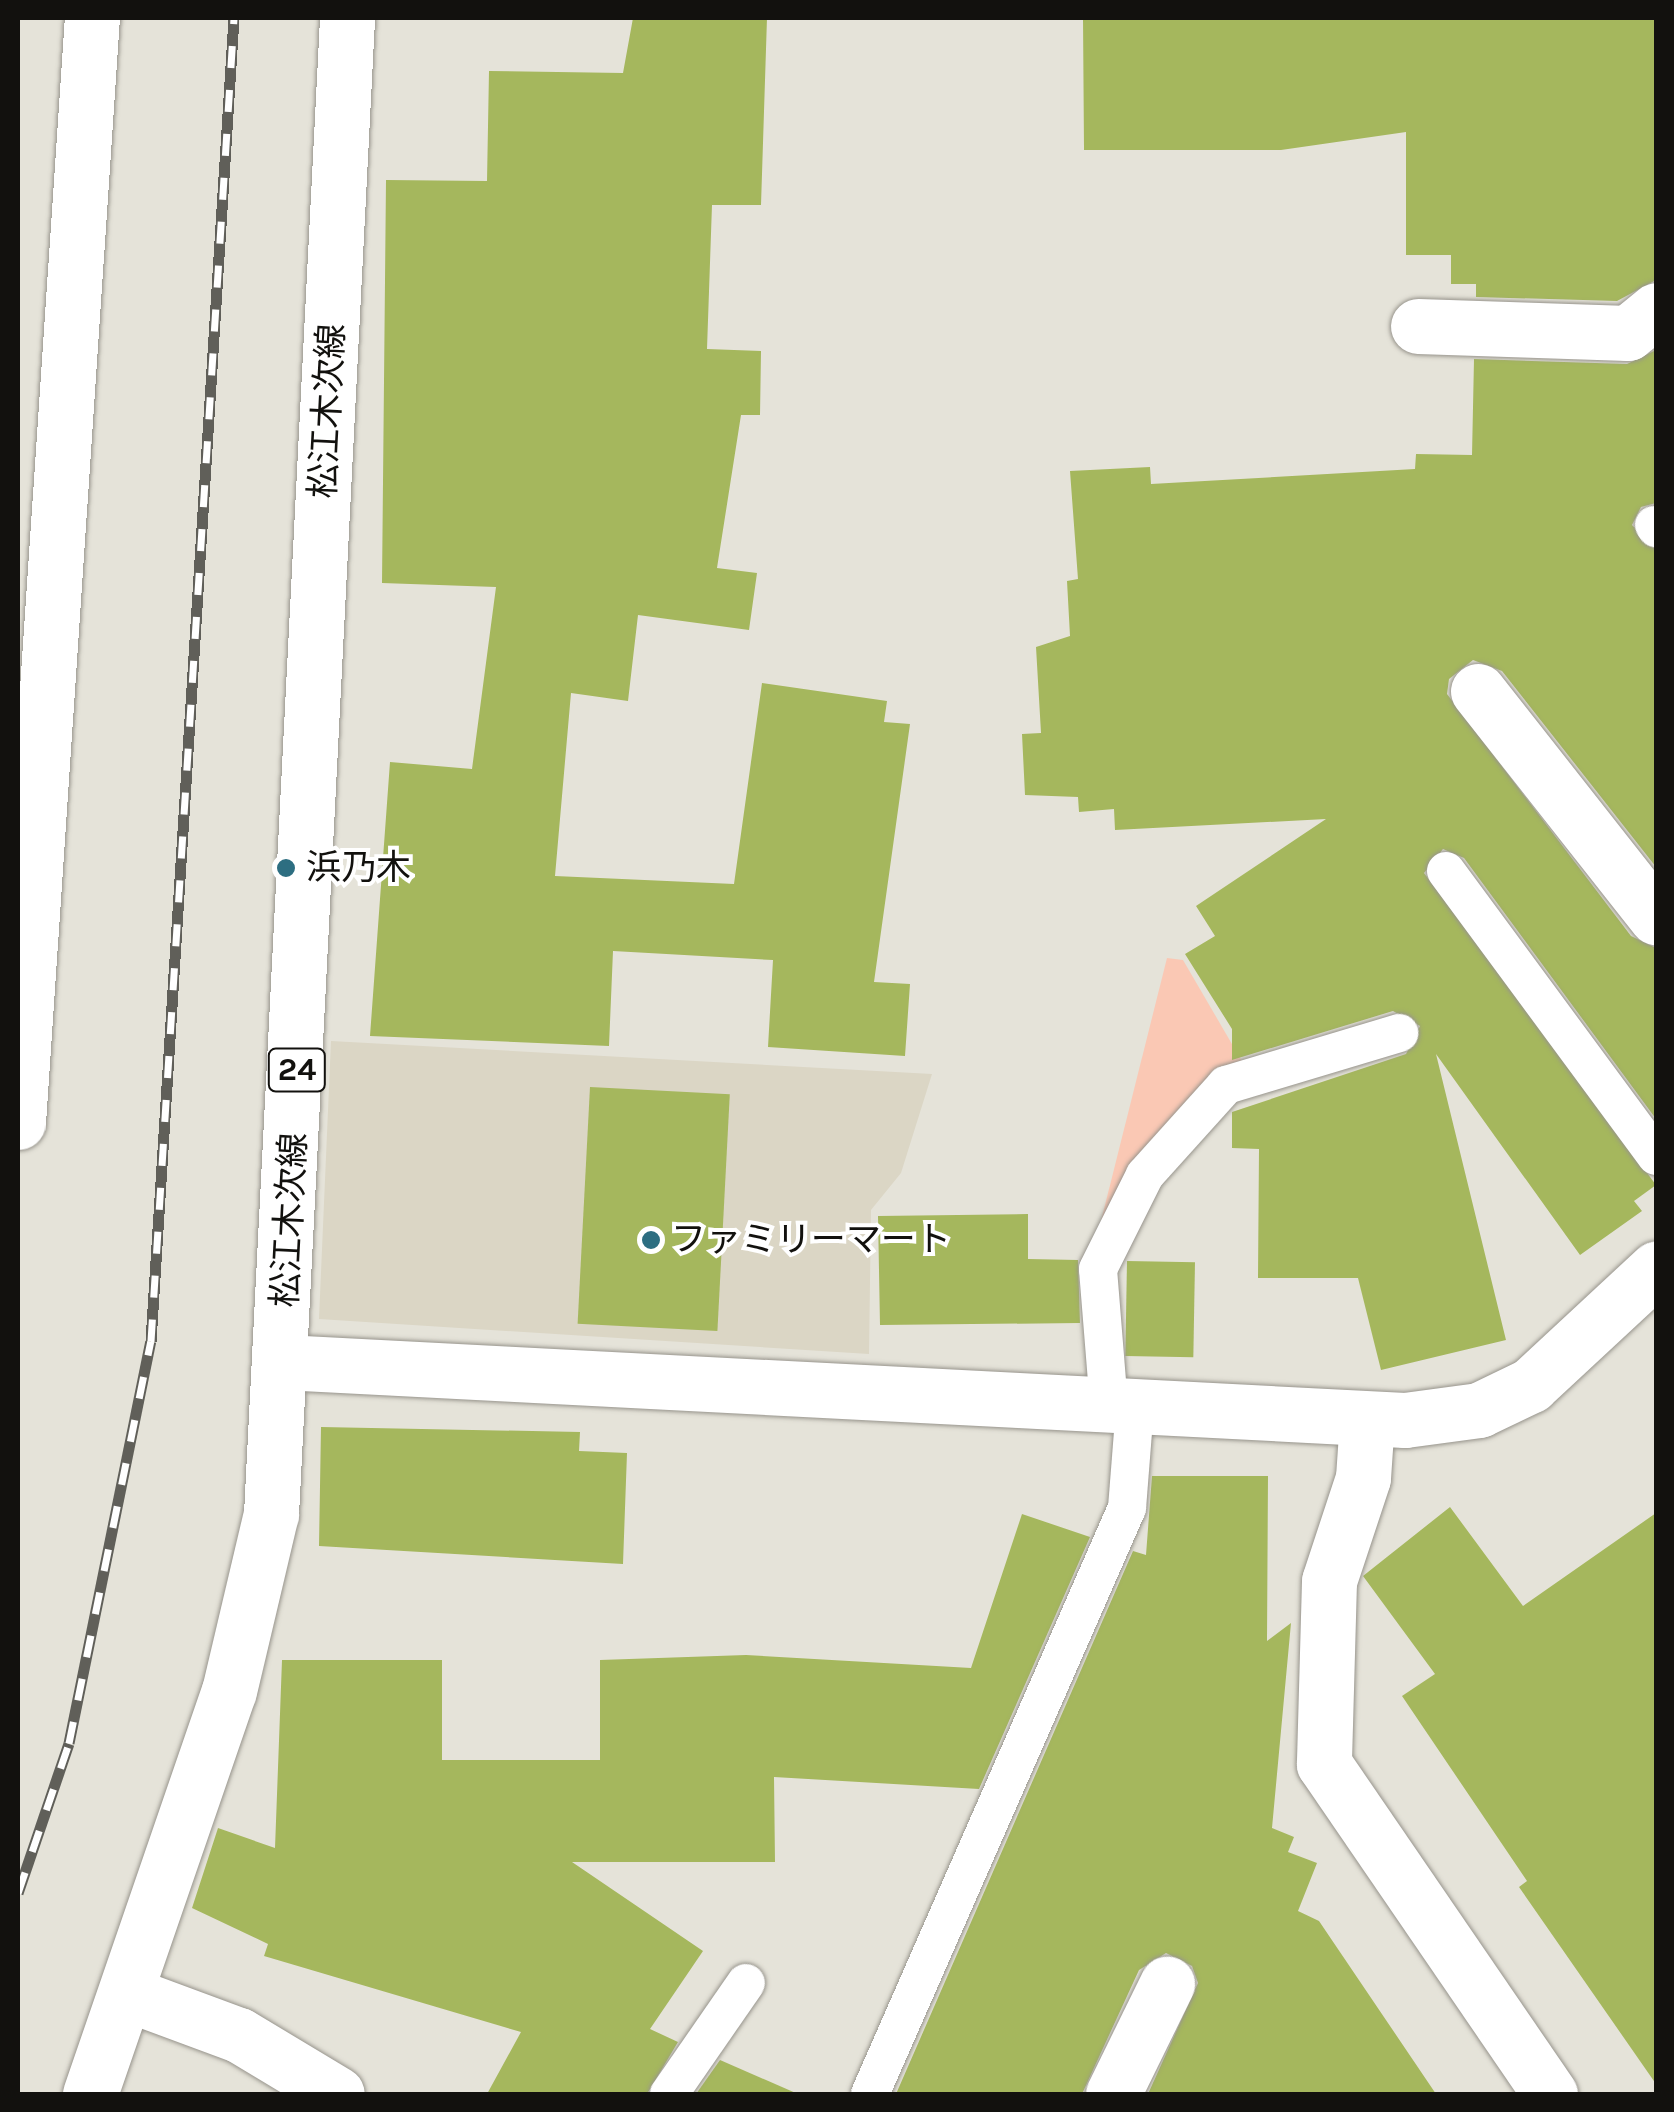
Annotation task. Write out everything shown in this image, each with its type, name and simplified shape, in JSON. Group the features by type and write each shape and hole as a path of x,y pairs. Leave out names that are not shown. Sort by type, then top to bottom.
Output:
{"street":[{"path":"18,1122 92,18"},
{"name":"松江木次線","path":"90,2094 128,1994 255,1606 283,1362 346,18"},
{"path":"1418,326 1628,333 1656,310"},
{"path":"1478,691 1656,917"},
{"path":"283,1362 1367,1419 1479,1410 1531,1384 1656,1269"},
{"path":"1367,1419 1363,1478 1330,1581 1324,1764 1550,2094"},
{"path":"1114,2094 1166,1984"},
{"path":"128,1994 238,2035 337,2094"}],"lane":[{"path":"1446,871 1656,1156"},
{"path":"870,2094 1127,1508 1122,1406 1098,1270 1145,1176 1226,1085 1399,1033"},
{"path":"669,2094 746,1983"}],"shaded area":[{"path":"1167,958 1183,960 1243,1063 1099,1229"},
{"path":"331,1041 932,1074 901,1173 871,1210 869,1354 319,1319"}],"building":[{"path":"633,18 767,18 761,205 712,205 707,349 761,351 760,415 741,415 717,568 757,573 749,630 638,615 628,701 571,693 555,876 734,884 762,683 887,701 884,722 910,724 874,982 910,984 905,1056 768,1047 773,960 613,951 609,1046 370,1036 390,762 472,769 496,587 382,583 386,180 487,181 489,71 623,73"},
{"path":"1083,18 1656,18 1656,280 1617,301 1476,297 1476,284 1451,284 1451,255 1406,255 1406,132 1281,150 1084,150"},
{"path":"1656,350 1656,503 1641,507 1632,525 1656,550 1656,867 1502,671 1473,660 1449,679 1447,694 1631,936 1656,948 1656,1119 1464,858 1443,849 1424,873 1656,1185 1634,1201 1642,1211 1580,1255 1436,1054 1506,1340 1381,1370 1358,1278 1258,1278 1259,1149 1232,1148 1232,1112 1406,1054 1420,1026 1393,1011 1232,1060 1232,1029 1185,954 1215,936 1196,906 1326,819 1115,830 1114,809 1079,812 1078,797 1025,795 1022,734 1041,733 1036,647 1070,636 1067,581 1078,579 1070,471 1150,467 1151,484 1415,469 1416,454 1472,455 1474,359 1627,364"},
{"name":"ファミリーマート","path":"590,1087 730,1094 717,1331 578,1324"},
{"path":"1028,1214 1028,1259 1078,1260 1080,1323 880,1325 878,1216"},
{"path":"1127,1261 1195,1262 1193,1357 1125,1356"},
{"path":"321,1427 580,1432 579,1451 627,1453 623,1564 319,1546"},
{"path":"1152,1476 1268,1476 1267,1641 1291,1623 1272,1828 1294,1837 1288,1852 1317,1863 1298,1911 1319,1921 1436,2094 1148,2094 1198,1983 1192,1966 1166,1953 1139,1970 1082,2094 896,2094 1133,1551 1146,1555"},
{"path":"1450,1507 1523,1606 1656,1513 1656,2084 1519,1887 1527,1881 1402,1696 1435,1674 1363,1576"},
{"path":"1022,1514 1090,1537 979,1789 774,1777 775,1862 572,1862 703,1951 650,2029 678,2042 647,2094 487,2094 521,2032 264,1956 268,1944 192,1908 218,1828 275,1848 282,1660 442,1660 442,1760 600,1760 600,1660 746,1655 971,1668"},
{"path":"720,2060 798,2094 696,2094"}],"railway":[{"path":"18,1893 69,1743 151,1341 234,18"}],"place":[{"name":"浜乃木","path":"286,868"},
{"name":"ファミリーマート","path":"651,1240"}]}
